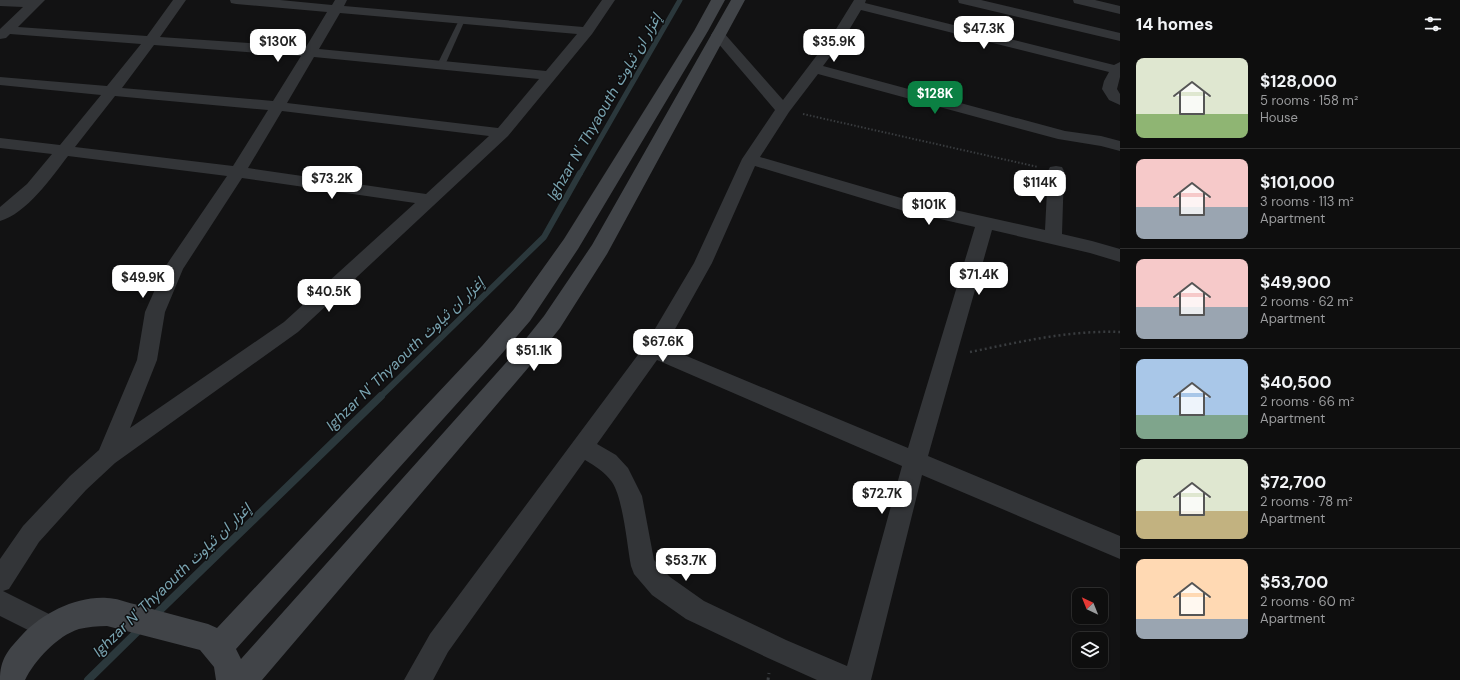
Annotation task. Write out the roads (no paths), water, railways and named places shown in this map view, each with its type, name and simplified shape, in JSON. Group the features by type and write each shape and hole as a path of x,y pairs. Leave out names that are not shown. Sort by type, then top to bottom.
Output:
{"street":[{"path":"0,215 20,201 64,150 151,40 180,0"},
{"path":"236,0 339,5 462,20 587,32"},
{"path":"0,580 31,534 78,484 107,456 291,327 502,133 587,32 609,0"},
{"path":"220,647 490,352 522,314 571,244 701,31 718,0"},
{"path":"242,680 520,362 552,322 600,249 738,0"},
{"path":"964,0 1120,37"},
{"path":"1079,0 1120,10"},
{"path":"0,2 37,2"},
{"path":"4,33 37,2"},
{"path":"418,680 439,643 653,350 702,263 724,219 750,159 782,110 839,35 858,3 1119,68 1108,90 1110,94 1120,100"},
{"path":"107,456 147,360 155,312 174,267 238,172 276,106 339,5"},
{"path":"4,33 151,40 310,52 550,76"},
{"path":"718,35 782,110"},
{"path":"813,68 1064,136 1101,141 1120,146"},
{"path":"0,81 276,106 502,133"},
{"path":"0,144 64,150 238,172 430,200"},
{"path":"750,159 858,192 985,224 1053,238 1120,256"},
{"path":"1053,238 1056,171"},
{"path":"857,680 879,590 944,358 985,224"},
{"path":"653,350 1120,548"},
{"path":"582,447 608,462 620,474 630,496 643,566 661,586 694,610 848,680"},
{"path":"0,602 52,629"},
{"path":"9,680 20,660 30,648 52,629 70,619 89,613 107,612 208,638 220,647 227,660 231,680"}],"lane":[{"path":"441,65 462,20"}],"waterway":[{"name":"Ighzar N' Thyaouth إغزار ان ثياوث","path":"580,174 680,0"},
{"name":"Ighzar N' Thyaouth إغزار ان ثياوث","path":"380,397 544,237 580,173"},
{"name":"Ighzar N' Thyaouth إغزار ان ثياوث","path":"153,617 381,396"},
{"name":"Ighzar N' Thyaouth إغزار ان ثياوث","path":"88,680 142,627"}]}
